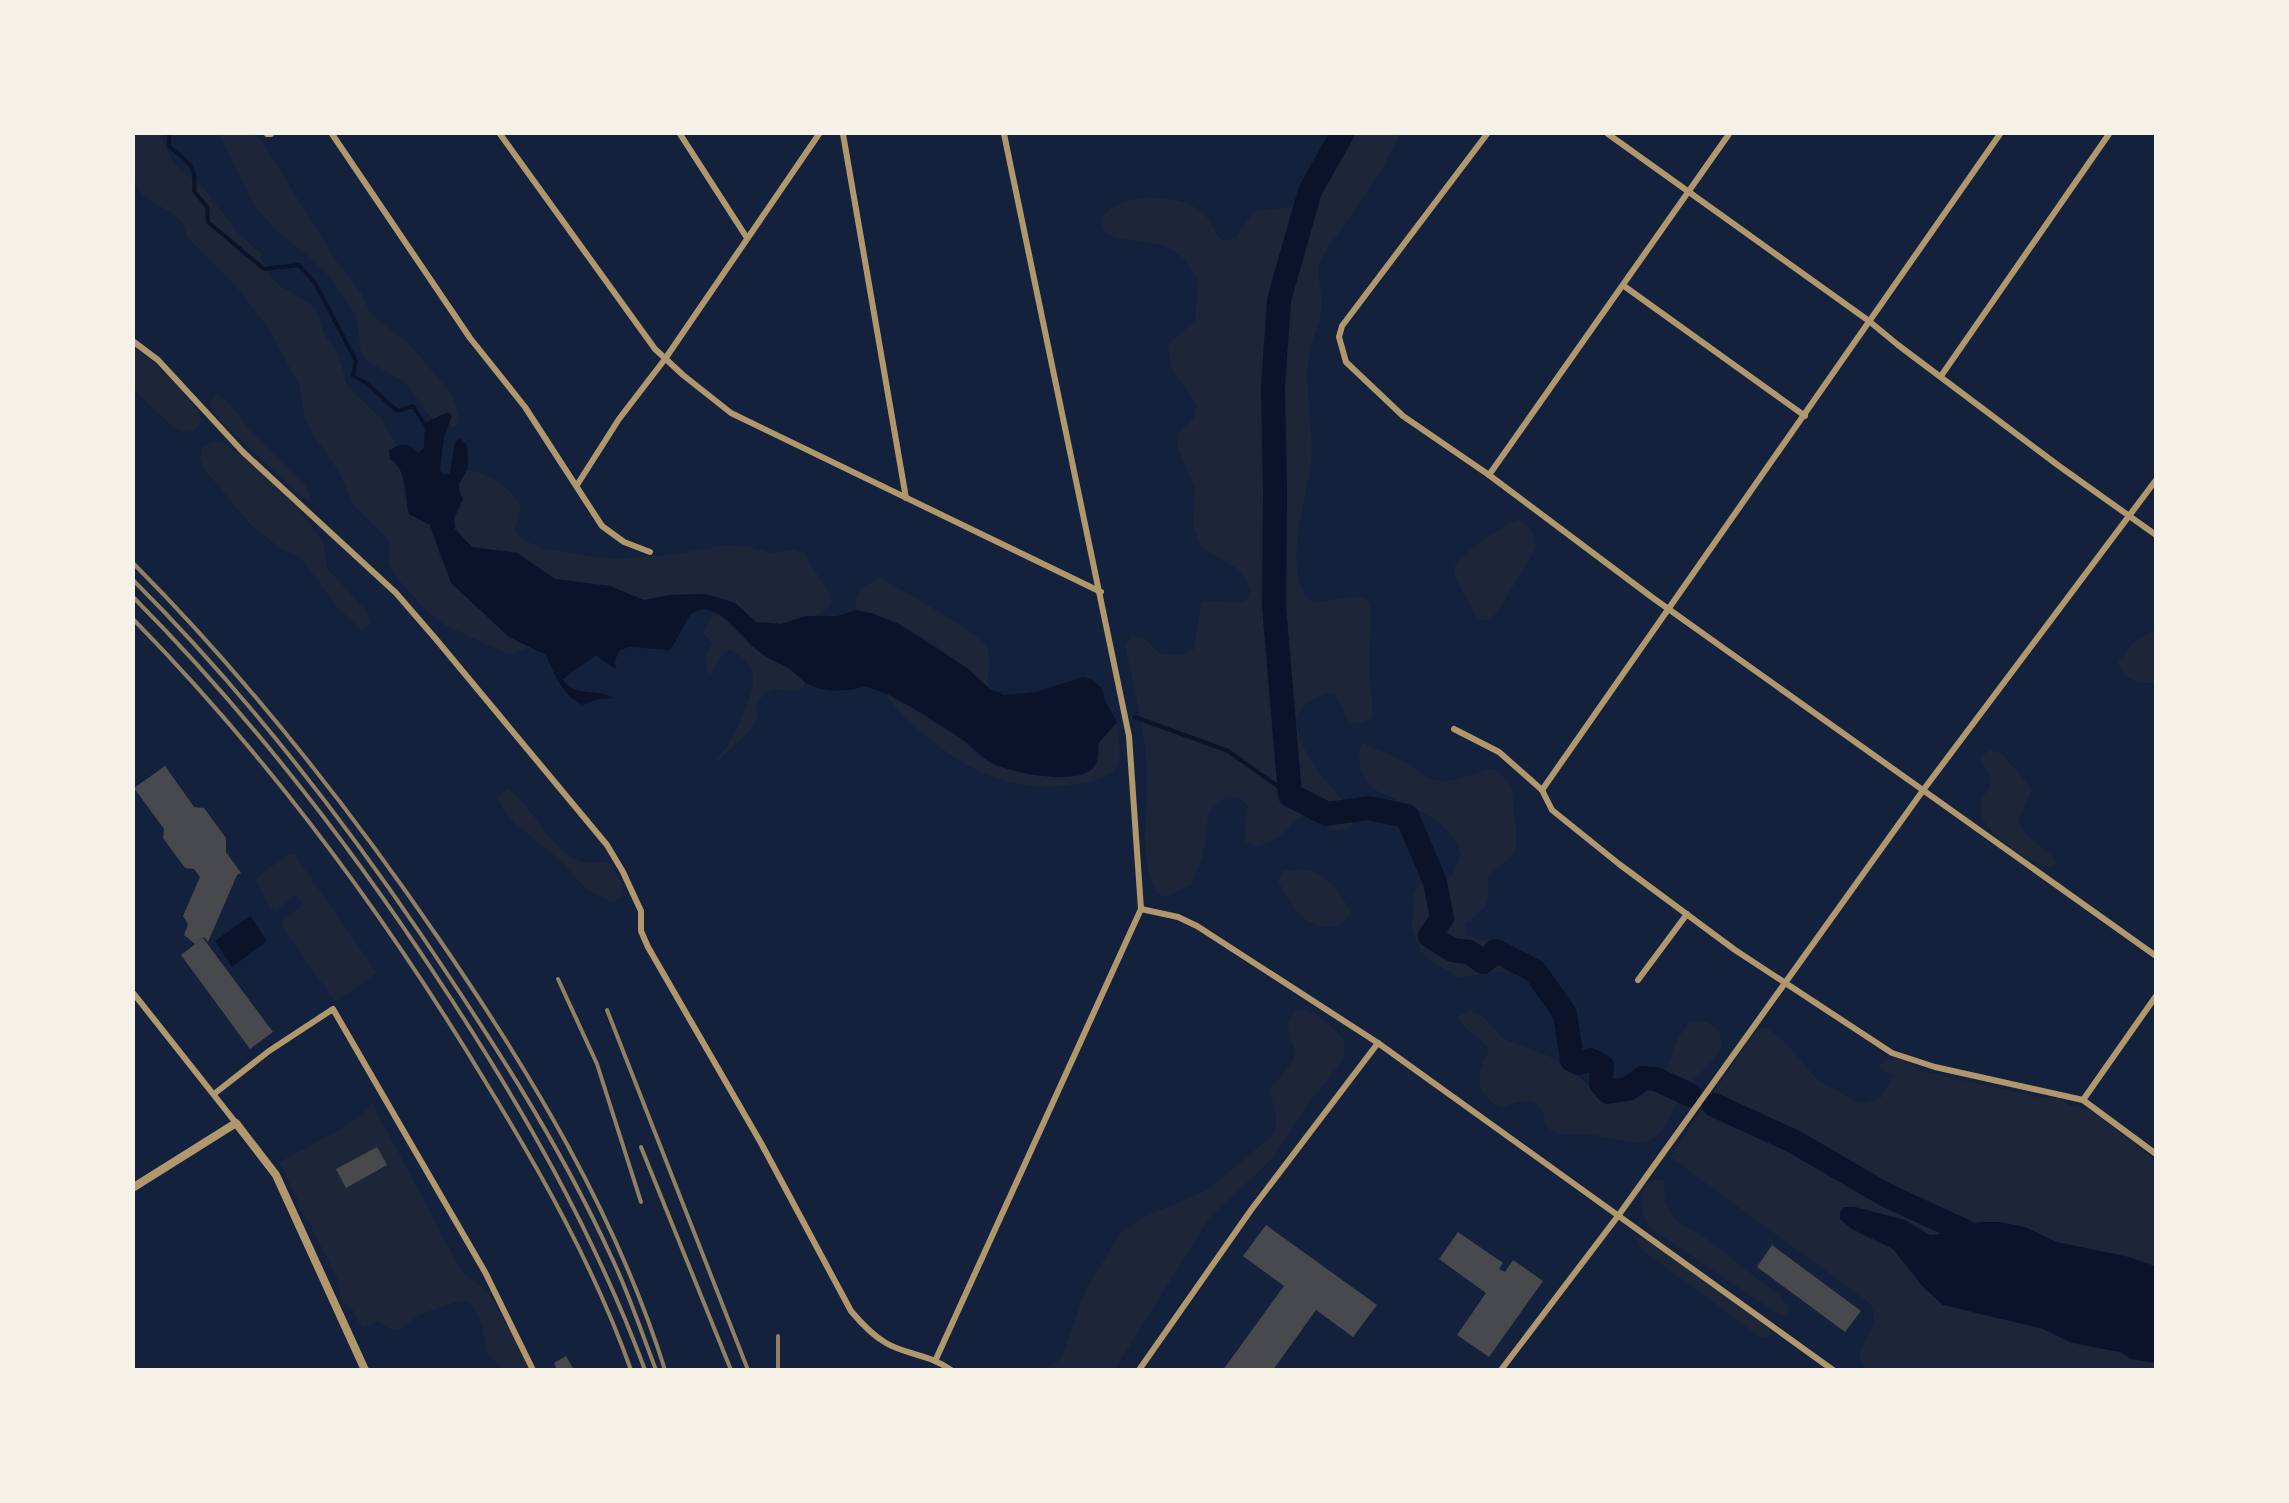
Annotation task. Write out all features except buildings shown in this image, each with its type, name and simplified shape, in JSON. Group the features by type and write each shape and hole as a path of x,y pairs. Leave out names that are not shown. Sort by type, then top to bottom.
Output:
{"street":[{"path":"332,134 470,338 525,407 596,516 609,532 624,542 650,552"},
{"path":"500,134 598,272 665,359 731,413 1101,592"},
{"path":"680,134 747,238"},
{"path":"577,485 619,419 665,359 819,134"},
{"path":"843,134 906,498"},
{"path":"936,1359 1141,909 1129,736 1005,134"},
{"path":"1487,134 1342,326 1341,353 1346,362 1403,416 1489,475 1653,598 1670,607 2156,956"},
{"path":"1608,134 1869,321 2059,466 2156,535"},
{"path":"1489,475 1729,134"},
{"path":"1542,790 2000,134"},
{"path":"1941,376 2109,134"},
{"path":"1624,286 1805,416"},
{"path":"134,342 158,360 243,452 396,593 586,818 623,872 641,911 641,931 648,947 761,1143 840,1294 864,1327 887,1344 936,1359 951,1370"},
{"path":"1501,1370 1618,1216 1924,789 2156,480"},
{"path":"1454,729 1498,752 1542,790 1552,810 1687,914 1785,984 1901,1057 1935,1067 2083,1100 2156,1154"},
{"path":"1141,909 1178,917 1197,926 1378,1042 1833,1370"},
{"path":"1638,980 1687,914"},
{"path":"134,994 276,1175 365,1370"},
{"path":"2083,1100 2156,996"},
{"path":"214,1094 269,1051 333,1009 485,1272 533,1370"},
{"path":"1139,1370 1251,1210 1378,1042"},
{"path":"134,1187 236,1123"}],"shaded area":[{"path":"134,134 160,134 174,164 201,185 238,233 264,256 260,256 271,277 280,286 309,303 317,312 324,334 337,352 348,387 382,419 397,446 389,451 390,459 398,464 403,475 404,496 430,525 442,563 509,637 531,647 509,655 445,625 426,610 402,584 388,564 389,540 354,505 339,472 310,430 305,419 299,385 270,331 240,291 187,237 184,226 178,218 148,199 136,185 133,166"},
{"path":"219,134 254,134 263,143 339,265 361,293 371,314 409,344 451,393 459,414 457,426 443,427 426,412 407,383 367,361 361,351 356,315 329,276 304,252 276,231 253,204"},
{"path":"1335,134 1400,134 1381,171 1320,260 1318,277 1322,305 1308,362 1312,451 1298,536 1296,556 1298,574 1303,590 1313,603 1359,596 1369,601 1372,718 1362,724 1350,723 1335,693 1309,702 1299,713 1297,727 1301,742 1310,759 1354,813 1353,825 1344,830 1337,830 1331,829 1316,818 1303,817 1293,823 1278,838 1257,847 1246,842 1244,831 1248,807 1240,798 1228,795 1212,809 1209,815 1203,854 1191,885 1168,897 1157,894 1147,862 1145,848 1146,756 1139,708 1125,645 1132,635 1144,638 1160,654 1183,655 1194,649 1201,603 1207,601 1240,602 1246,600 1251,590 1239,570 1200,546 1193,524 1195,488 1177,446 1178,434 1194,417 1197,405 1171,368 1168,344 1195,321 1198,278 1183,258 1164,245 1115,238 1104,232 1101,220 1108,211 1119,204 1132,200 1163,198 1191,205 1204,214 1223,241 1235,239 1254,211 1290,207 1308,191"},
{"path":"134,345 171,380 196,409 202,420 196,429 185,432 177,429 134,390"},
{"path":"216,394 227,401 250,430 306,486 312,502 302,498 219,419 210,404"},
{"path":"448,412 452,416 444,437 440,470 445,475 450,473 455,441 461,439 467,445 468,462 459,484 463,499 454,518 455,529 472,547 517,553 555,579 610,586 644,600 669,595 706,594 735,603 756,622 781,624 806,616 837,616 856,610 871,613 899,624 967,668 990,689 1004,695 1036,692 1083,677 1093,680 1103,690 1104,699 1117,722 1099,743 1095,765 1085,773 1059,777 1013,771 988,761 963,740 915,709 877,690 864,686 850,690 835,690 806,683 791,670 761,653 721,615 703,610 691,614 670,650 630,647 620,650 615,660 616,670 596,655 563,679 572,688 613,698 598,699 583,705 564,690 546,655 509,637 451,583 430,525 409,514 403,476 390,459 389,451 398,446 408,445 418,453 424,448 425,423"},
{"path":"212,442 222,442 269,477 303,515 324,544 327,568 367,612 371,623 362,630 336,606 301,558 280,548 252,526 205,470 200,459 202,448"},
{"path":"467,470 492,478 510,492 521,507 515,529 521,539 542,548 611,559 670,555 728,545 750,547 771,553 793,550 804,553 829,593 832,604 820,614 781,624 756,622 735,603 706,594 669,595 644,600 609,586 555,579 517,553 472,547 455,529 454,518 461,507 459,480"},
{"path":"1519,520 1531,531 1536,548 1497,613 1488,620 1477,619 1455,577 1455,565 1485,539 1504,526"},
{"path":"880,578 938,611 971,632 987,646 990,689 928,640 893,622 856,610 856,599 860,588"},
{"path":"719,614 755,649 790,669 804,681 804,687 792,691 773,690 761,697 755,707 758,719 750,731 708,769 737,729 750,695 753,678 748,664 731,650 721,657 709,675 707,672 706,653 713,644 703,633 711,618"},
{"path":"2155,629 2155,683 2137,682 2124,673 2118,662 2132,644"},
{"path":"885,692 966,742 976,754 993,764 1031,775 1081,776 1097,752 1098,743 1117,722 1120,748 1118,763 1108,775 1080,784 1036,786 998,779 963,763 928,738 899,711"},
{"path":"1362,743 1407,763 1423,775 1435,780 1454,780 1493,769 1507,780 1513,797 1515,853 1488,876 1488,900 1483,909 1465,924 1467,935 1513,950 1521,963 1516,974 1494,972 1460,978 1429,960 1421,951 1412,930 1414,892 1422,884 1437,886 1448,880 1461,854 1450,834 1433,819 1370,786 1360,766 1359,754"},
{"path":"1990,750 2002,754 2032,789 2018,821 2021,828 2048,852 2057,864 2047,868 2023,856 1997,837 1987,825 1981,813 1981,801 1989,789 1990,777 1980,757"},
{"path":"508,789 526,806 550,838 569,855 584,862 612,864 623,885 621,897 611,902 585,888 561,861 514,823 502,808 498,797"},
{"path":"289,854 294,854 377,973 335,1002 282,926 283,921 303,904 296,894 276,910 270,908 256,882 257,877"},
{"path":"1283,870 1308,870 1323,877 1334,887 1351,911 1347,918 1337,925 1325,927 1301,916 1278,881"},
{"path":"250,916 267,941 232,967 215,941"},
{"path":"1295,1010 1317,1015 1335,1030 1343,1039 1345,1050 1342,1061 1305,1108 1273,1158 1210,1217 1115,1369 1045,1369 1058,1361 1064,1352 1085,1291 1121,1232 1140,1219 1209,1189 1274,1134 1276,1117 1269,1090 1291,1064 1296,1053 1288,1026"},
{"path":"1469,1011 1480,1014 1504,1039 1549,1056 1579,1076 1596,1094 1617,1102 1641,1097 1649,1089 1669,1064 1676,1042 1688,1023 1701,1021 1708,1023 1720,1035 1721,1043 1719,1052 1686,1088 1670,1119 1653,1139 1639,1143 1589,1134 1562,1134 1548,1128 1542,1110 1534,1102 1517,1103 1501,1108 1485,1096 1481,1089 1480,1075 1489,1050 1461,1022 1459,1016"},
{"path":"1766,1027 1784,1041 1816,1078 1858,1104 1881,1098 1894,1074 1882,1071 1879,1065 1884,1060 1898,1059 1910,1063 1918,1070 2043,1098 2060,1098 2068,1105 2092,1111 2155,1160 2155,1369 1867,1369 1860,1356 1863,1344 1873,1325 1874,1316 1871,1304 1670,1157 1749,1040 1758,1029"},
{"path":"372,1103 462,1272 488,1292 531,1369 502,1369 486,1351 483,1329 473,1305 462,1300 419,1315 400,1330 389,1329 378,1321 362,1328 353,1310 341,1300 337,1277 308,1221 300,1211 297,1198 279,1163 344,1127"},
{"path":"1652,1179 1664,1180 1665,1203 1678,1222 1704,1237 1779,1295 1788,1307 1788,1313 1784,1316 1778,1314 1650,1228 1642,1209 1642,1196"},
{"path":"1844,1207 1855,1207 1905,1220 1930,1235 1948,1233 1979,1222 1999,1222 2025,1227 2057,1242 2129,1257 2155,1266 2155,1363 2131,1359 2120,1352 2072,1343 2043,1329 1943,1305 1923,1287 1893,1249 1852,1229 1840,1219 1840,1212"},
{"path":"1643,1237 1768,1327 1771,1333 1768,1337 1762,1338 1646,1253 1638,1245 1638,1240"}],"waterway":[{"path":"169,134 169,146 190,165 194,175 194,191 207,207 208,222 264,269 299,265 315,283 356,361 353,376 365,383 398,411 413,406 426,426"},
{"path":"1342,134 1310,191 1279,300 1273,387 1274,606 1290,795 1327,814 1368,808 1407,816 1435,882 1442,918 1430,936 1452,950 1469,952 1483,962 1496,951 1535,971 1565,1014 1572,1060 1579,1063 1590,1060 1602,1066 1601,1083 1608,1092 1628,1089 1643,1078 1656,1079 1690,1095"},
{"path":"1135,717 1228,751 1290,795"},
{"path":"1714,1105 1793,1141 1886,1195 1988,1242"}],"railway":[{"path":"134,564 217,652 295,744 369,840 473,990 538,1093 596,1200 645,1312 665,1370"},
{"path":"134,581 212,664 285,750 388,886 446,972 522,1090 590,1212 617,1268 656,1370"},
{"path":"134,598 218,688 297,783 371,881 440,982 527,1122 579,1218 625,1318 645,1370"},
{"path":"134,620 233,728 279,784 324,842 410,962 488,1086 567,1224 617,1332 631,1370"},
{"path":"558,979 597,1064 641,1202"},
{"path":"607,1010 748,1370"},
{"path":"641,1147 731,1370"},
{"path":"778,1336 778,1370"}]}
